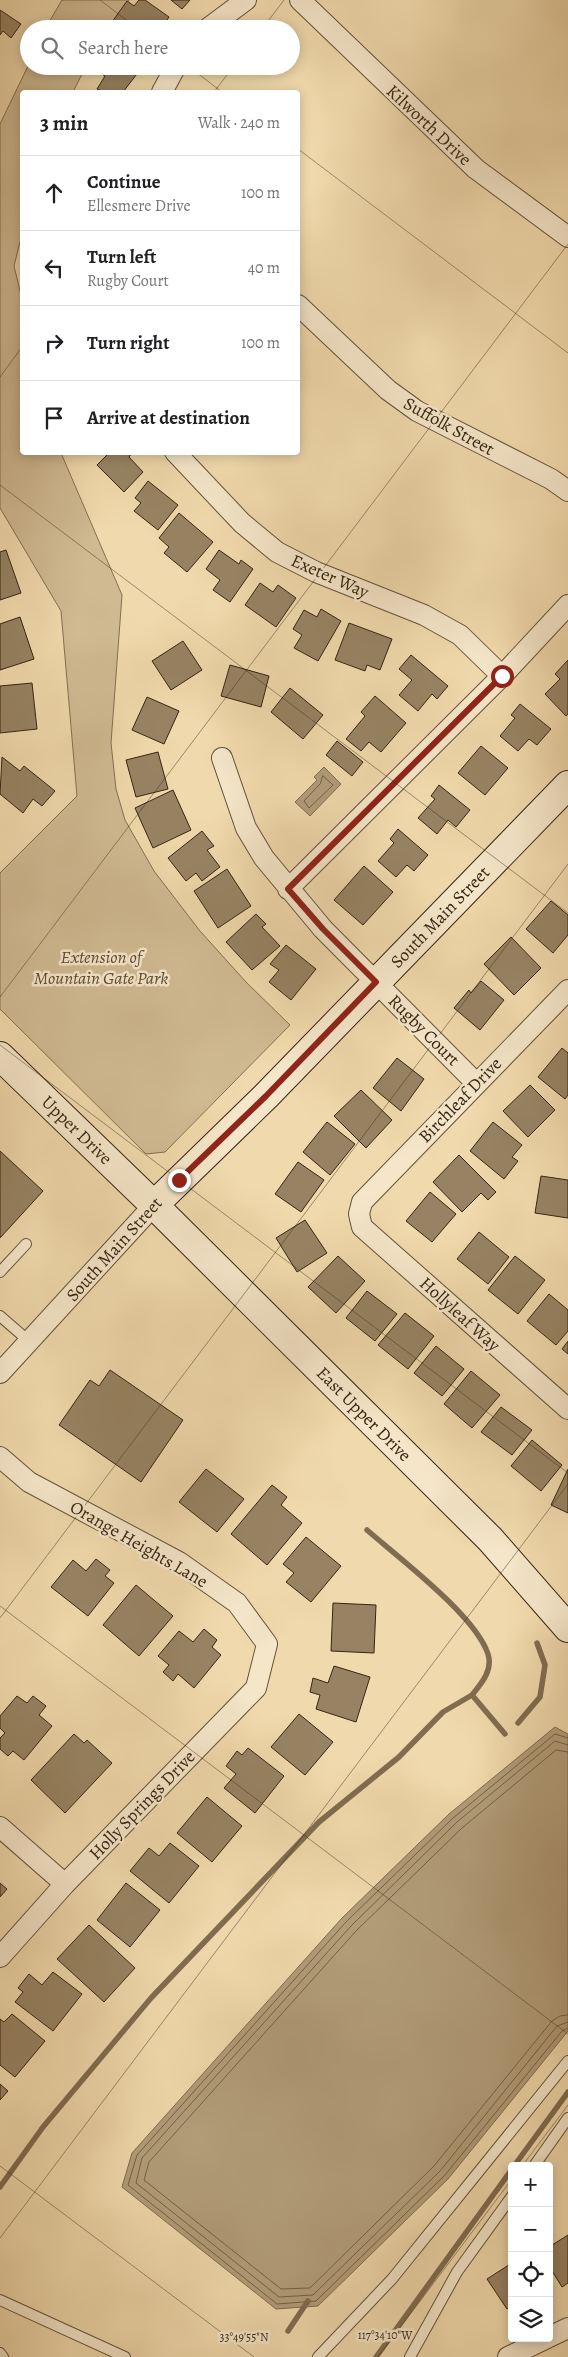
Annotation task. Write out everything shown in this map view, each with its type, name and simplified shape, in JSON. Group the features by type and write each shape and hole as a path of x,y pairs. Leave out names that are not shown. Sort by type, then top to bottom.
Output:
{"main road":[{"name":"South Main Street","path":"154,1205 266,1096 568,785"},
{"name":"Upper Drive","path":"0,1056 154,1205"},
{"name":"East Upper Drive","path":"154,1205 490,1539 568,1628"}],"street":[{"path":"219,20 246,0"},
{"name":"Kilworth Drive","path":"300,0 476,169 568,237"},
{"path":"163,90 171,75"},
{"name":"Suffolk Street","path":"300,306 388,390 417,412 551,479 568,491"},
{"name":"Exeter Way","path":"178,455 242,523 277,552 316,572 424,616 460,635 502,676"},
{"path":"288,889 502,676 568,605"},
{"name":"Rugby Court","path":"222,758 246,828 264,858 288,889 323,929 476,1083"},
{"name":"Birchleaf Drive","path":"359,1214 362,1202 568,990"},
{"name":"South Main Street","path":"0,1373 154,1205"},
{"name":"Hollyleaf Way","path":"359,1214 362,1227 568,1409"},
{"name":"Orange Heights Lane","path":"0,1457 29,1482 179,1562 237,1604 267,1644"},
{"name":"Holly Springs Drive","path":"0,1957 65,1884 256,1688 267,1644"},
{"path":"0,1827 65,1884"},
{"path":"553,2336 568,2328"},
{"path":"508,2357 540,2342"}],"lane":[{"path":"0,1272 26,1244"},
{"path":"0,1316 30,1342"},
{"path":"318,2357 392,2279 568,2061"},
{"path":"537,2162 568,2118"},
{"path":"410,2357 457,2272 508,2202"},
{"path":"0,2300 125,2357"},
{"path":"0,2353 3,2357"}],"green space":[{"path":"62,0 129,0 115,20 50,20"},
{"name":"Extension of Mountain Gate Park","path":"24,75 82,75 74,90 20,90 20,242 14,266 20,291 20,455 62,455 122,595 111,743 116,789 125,820 154,871 200,931 246,982 290,1025 165,1152 146,1154 0,1009 0,873 77,796 61,611 0,508 0,124"}],"water":[{"path":"324,767 341,784 310,816 295,802 317,780 314,777"},
{"path":"555,1727 568,1734 568,2031 448,2179 318,2306 276,2309 122,2187 132,2153 342,1918 449,1814"}],"building":[{"path":"139,0 145,0 169,17 167,20 113,20 127,1 134,6"},
{"path":"171,0 190,0 182,9"},
{"path":"0,10 20,23 20,25 11,38 3,31 0,35"},
{"path":"103,75 136,75 125,90 97,89 105,76"},
{"path":"107,455 131,455 129,457 143,472 124,492 97,465"},
{"path":"148,481 178,505 158,530 134,511 141,503 135,498"},
{"path":"179,513 213,542 187,572 164,553 169,547 159,538"},
{"path":"6,550 21,593 0,600 0,552"},
{"path":"219,550 239,564 241,560 253,569 230,602 213,590 220,580 206,569"},
{"path":"260,583 273,592 278,585 296,598 276,627 245,605"},
{"path":"321,609 341,621 318,661 294,648 302,635 293,629 304,610 317,617"},
{"path":"20,617 34,659 0,670 0,624"},
{"path":"349,623 392,639 380,670 367,665 365,671 335,660"},
{"path":"183,641 202,670 171,690 152,661"},
{"path":"411,655 448,686 437,699 432,694 418,711 399,695 412,680 399,669"},
{"path":"568,660 568,714 566,716 545,694 560,679 555,674"},
{"path":"230,665 269,676 261,707 221,696"},
{"path":"32,683 37,729 0,733 0,686"},
{"path":"290,688 323,715 303,739 271,712"},
{"path":"375,696 406,723 381,752 369,742 361,751 346,739 365,716 361,712"},
{"path":"147,697 179,711 164,744 132,730"},
{"path":"520,704 551,729 537,745 529,739 518,751 500,736 515,718 511,715"},
{"path":"337,741 363,762 352,776 326,755"},
{"path":"481,746 508,768 485,795 458,773"},
{"path":"158,752 168,789 136,797 126,760"},
{"path":"2,757 20,771 24,766 55,791 42,806 33,799 23,813 0,794"},
{"path":"439,785 470,810 456,827 448,820 437,834 418,818 435,799 431,796"},
{"path":"173,790 191,830 153,848 135,808"},
{"path":"398,829 428,855 414,871 407,865 396,877 378,861 394,843 390,839"},
{"path":"202,831 214,846 207,850 220,867 202,881 196,873 186,881 168,858"},
{"path":"364,866 393,892 363,925 334,900"},
{"path":"227,869 251,906 218,928 194,891"},
{"path":"551,901 568,915 568,935 553,953 526,929"},
{"path":"256,914 266,924 262,927 280,946 252,970 226,942"},
{"path":"511,937 541,968 514,995 484,964"},
{"path":"286,945 316,969 291,1000 269,982 279,970 270,964"},
{"path":"481,981 504,1000 480,1030 454,1008 469,990 471,993"},
{"path":"562,1048 568,1053 568,1095 565,1099 538,1077"},
{"path":"397,1058 424,1079 401,1111 373,1088"},
{"path":"530,1085 555,1110 528,1137 503,1111"},
{"path":"361,1090 392,1120 366,1148 334,1116"},
{"path":"327,1122 355,1144 330,1175 303,1152"},
{"path":"493,1122 522,1145 512,1157 518,1161 504,1179 470,1151"},
{"path":"0,1151 43,1191 0,1238"},
{"path":"459,1155 496,1192 488,1200 481,1193 462,1212 433,1182"},
{"path":"298,1162 324,1180 301,1212 275,1194"},
{"path":"541,1176 568,1180 568,1218 535,1213"},
{"path":"430,1192 456,1214 432,1242 406,1221"},
{"path":"305,1220 327,1253 297,1272 276,1238"},
{"path":"479,1232 509,1257 488,1284 457,1259"},
{"path":"338,1256 365,1281 336,1313 308,1287"},
{"path":"515,1256 545,1280 518,1314 488,1290"},
{"path":"367,1291 397,1314 375,1341 346,1318"},
{"path":"549,1294 568,1310 568,1331 556,1345 527,1321"},
{"path":"405,1313 434,1336 408,1369 378,1345"},
{"path":"568,1341 568,1354 562,1349"},
{"path":"436,1346 464,1369 442,1396 414,1373"},
{"path":"110,1370 183,1420 141,1482 59,1425 90,1380 99,1386"},
{"path":"471,1371 500,1395 472,1428 444,1404"},
{"path":"501,1407 532,1430 512,1455 481,1432"},
{"path":"532,1440 562,1465 541,1491 511,1466"},
{"path":"206,1469 244,1499 217,1532 179,1502"},
{"path":"568,1469 568,1513 551,1505"},
{"path":"272,1485 287,1497 281,1505 302,1523 267,1565 231,1534"},
{"path":"306,1537 341,1566 311,1602 286,1582 294,1573 283,1564"},
{"path":"96,1559 110,1570 105,1576 114,1583 88,1616 51,1587 73,1560 86,1571"},
{"path":"136,1585 173,1616 139,1656 103,1625"},
{"path":"333,1603 376,1605 374,1653 331,1651"},
{"path":"204,1629 217,1640 212,1647 221,1655 194,1688 178,1674 173,1681 163,1672 169,1665 158,1656 179,1631 193,1642"},
{"path":"334,1666 370,1677 356,1722 316,1709 320,1695 310,1692 313,1678 328,1683"},
{"path":"17,1696 27,1703 33,1696 46,1706 39,1715 52,1726 24,1760 13,1751 8,1756 0,1749 0,1738 5,1733 0,1728 0,1716"},
{"path":"299,1714 333,1742 305,1775 271,1747"},
{"path":"74,1734 84,1743 87,1740 112,1763 65,1813 31,1780"},
{"path":"248,1748 284,1776 255,1813 224,1788 236,1774 226,1766 237,1751 242,1755"},
{"path":"207,1797 242,1826 212,1862 177,1833"},
{"path":"170,1843 199,1866 169,1903 130,1871 149,1848 159,1856"},
{"path":"0,1883 7,1889 0,1897"},
{"path":"126,1883 160,1910 130,1947 97,1920"},
{"path":"89,1925 135,1968 104,2002 57,1959"},
{"path":"53,1972 82,1994 53,2031 15,2002 23,1992 18,1988 29,1974 42,1985"},
{"path":"12,2014 45,2041 15,2077 0,2065 0,2019 4,2022"},
{"path":"0,2084 8,2091 0,2100"},
{"path":"568,2235 568,2283 562,2287 553,2272 553,2244"},
{"path":"508,2266 508,2308 507,2309 487,2279"}],"waterway":[{"path":"367,1530 435,1588 468,1622 480,1639 488,1654 489,1665 483,1681 472,1695 505,1734"},
{"path":"518,1723 540,1697 545,1665 537,1643"},
{"path":"0,2187 43,2127 151,1998 319,1822 399,1757 443,1712 472,1695"},
{"path":"517,2162 568,2092"},
{"path":"376,2357 508,2175"},
{"path":"288,2331 308,2301"}],"route":[{"path":"179,1180 266,1096 376,982 323,929 288,889 502,676"}]}
